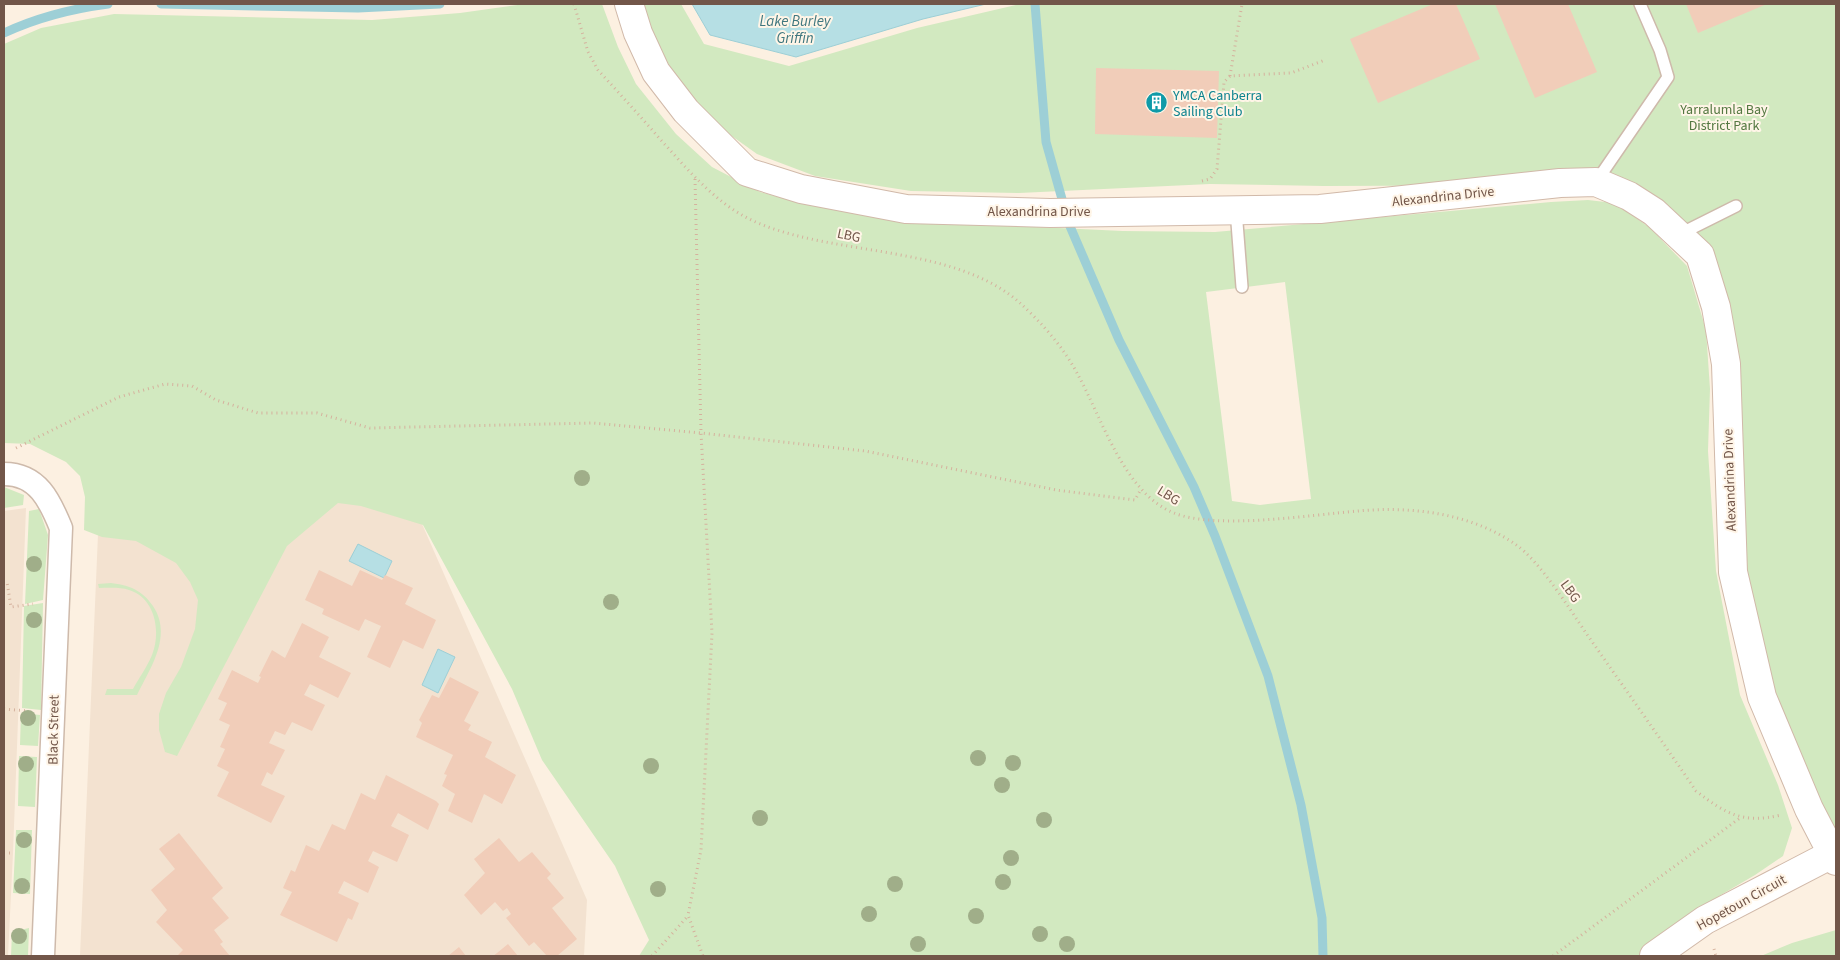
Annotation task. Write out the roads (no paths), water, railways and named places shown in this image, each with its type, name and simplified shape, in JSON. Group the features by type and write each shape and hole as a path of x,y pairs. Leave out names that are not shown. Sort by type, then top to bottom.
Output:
{"main road":[{"name":"Alexandrina Drive","path":"629,4 638,33 656,72 686,111 747,172 801,189 906,209 1050,213 1320,209 1560,183 1596,182 1629,196 1654,212 1700,255 1716,307 1726,364 1733,572 1762,697 1809,809 1834,857"},
{"name":"Hopetoun Circuit","path":"1654,956 1705,920 1834,857"}],"street":[{"name":"Black Street","path":"4,474 32,481 47,496 61,528 61,554 56,606 51,813 43,956"}],"lane":[{"path":"1596,182 1668,77 1660,50 1640,4"},
{"path":"1678,235 1736,206"},
{"path":"1236,210 1242,287"}],"water":[{"name":"Lake Burley Griffin","path":"692,4 986,4 923,19 796,57 710,35"},
{"path":"358,544 392,561 384,578 349,561"},
{"path":"438,649 455,657 438,693 422,685"}],"waterway":[{"path":"4,33 54,14 108,4"},
{"path":"161,4 358,8 440,4"},
{"path":"1035,4 1046,142 1069,224 1119,340 1194,487 1215,536 1268,676 1301,805 1322,918 1323,956"}],"place":[{"name":"YMCA Canberra Sailing Club","path":"1157,103"}],"park label":[{"name":"Yarralumla Bay District Park","path":"1724,118"}]}
